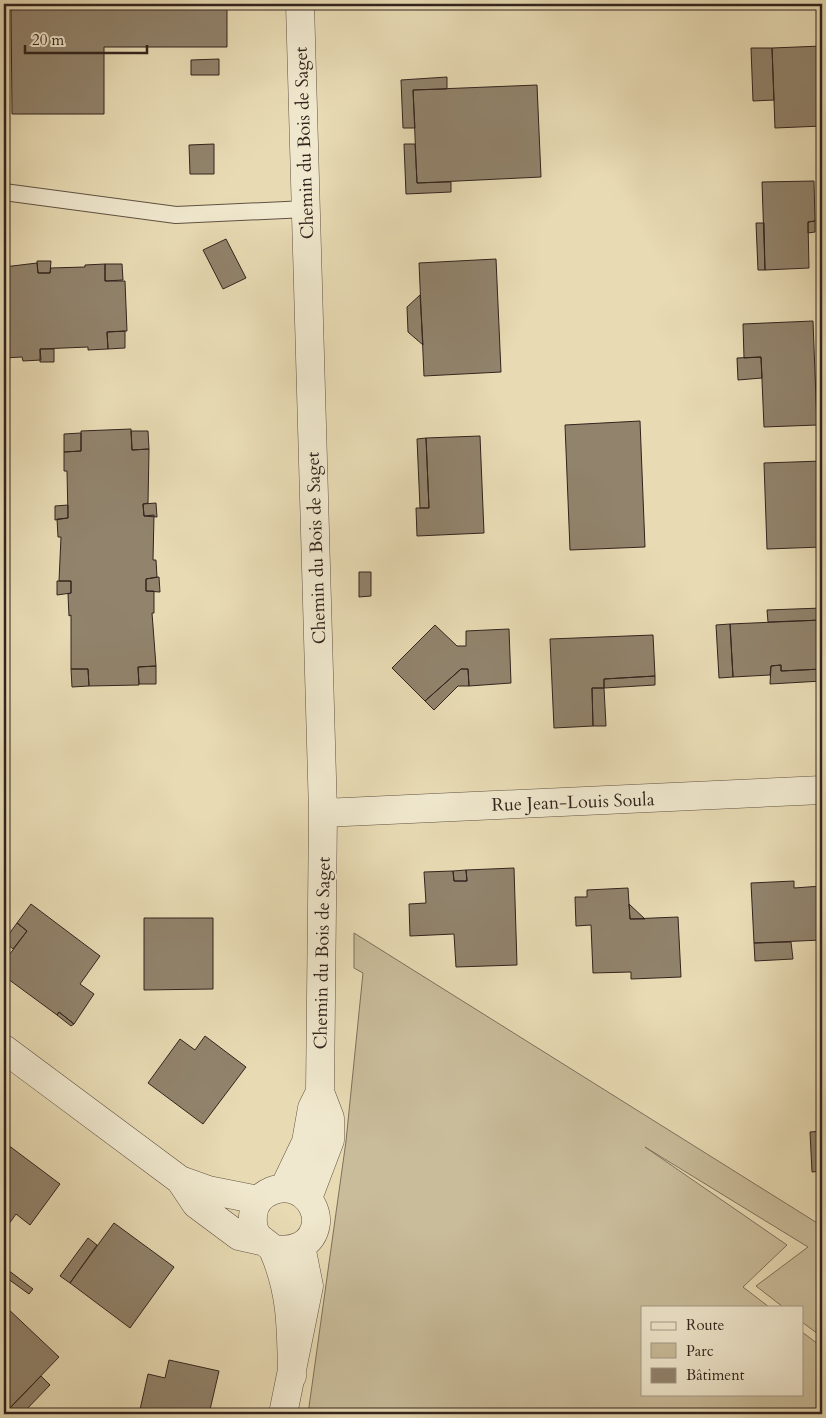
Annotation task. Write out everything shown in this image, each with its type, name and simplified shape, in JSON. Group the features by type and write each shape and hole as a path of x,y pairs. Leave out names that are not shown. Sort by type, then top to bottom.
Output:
{"street":[{"name":"Chemin du Bois de Saget","path":"296,1193 330,1140 330,1118 320,1092 323,812 300,4"},
{"name":"Rue Jean-Louis Soula","path":"323,812 822,790"},
{"path":"4,1049 180,1180 208,1190 259,1200"},
{"path":"180,1180 196,1204 239,1236 267,1245 287,1251 301,1246 311,1237 316,1223 314,1210 296,1193 271,1191 259,1200 253,1214 253,1228 267,1245 287,1285 292,1376"},
{"path":"283,1414 309,1286 301,1246"}],"lane":[{"path":"4,192 176,215 306,209"}],"green space":[{"path":"354,933 822,1226 822,1337 804,1324 804,1306 782,1306 756,1286 808,1247 645,1147 787,1245 743,1287 768,1306 641,1306 641,1396 804,1396 804,1334 822,1347 822,1414 308,1414 346,1141 363,973 354,968"}],"building":[{"path":"11,4 227,4 227,47 104,47 104,114 12,114"},
{"path":"822,46 822,126 775,128 772,48"},
{"path":"751,48 772,48 774,100 753,101"},
{"path":"219,59 219,75 191,75 191,60"},
{"path":"447,77 447,89 413,90 415,128 403,128 401,80"},
{"path":"537,85 541,177 417,183 413,90"},
{"path":"214,144 214,174 190,174 189,145"},
{"path":"404,144 415,144 417,183 451,182 451,192 406,194"},
{"path":"814,181 815,221 808,222 809,268 765,270 762,182"},
{"path":"815,221 815,232 808,233 808,222"},
{"path":"756,223 764,223 765,270 758,270"},
{"path":"226,239 246,278 223,289 203,250"},
{"path":"496,259 501,372 424,376 419,263"},
{"path":"37,261 51,261 50,273 38,273"},
{"path":"37,263 38,273 50,273 51,268 85,267 85,265 105,264 105,281 125,281 127,331 107,332 108,349 88,350 88,347 40,349 41,360 23,361 22,357 4,358 4,267"},
{"path":"105,264 122,264 123,280 105,281"},
{"path":"420,295 423,345 408,332 407,307"},
{"path":"813,321 817,425 764,427 761,357 744,358 743,324"},
{"path":"125,331 125,348 108,349 107,332"},
{"path":"40,349 54,349 54,362 40,362"},
{"path":"761,357 762,378 738,380 737,358"},
{"path":"640,421 645,547 570,550 565,425"},
{"path":"131,429 132,450 149,449 148,503 143,504 144,516 154,515 153,560 156,560 157,577 146,579 146,591 154,591 154,613 152,613 156,666 138,667 139,685 89,686 88,669 71,669 71,615 69,616 68,594 71,593 71,581 59,581 61,537 58,537 57,519 68,518 67,471 64,471 64,452 81,451 81,431"},
{"path":"131,431 148,431 149,449 132,450"},
{"path":"81,433 81,451 64,452 64,434"},
{"path":"480,436 484,533 417,536 416,508 429,508 426,438"},
{"path":"426,438 429,508 420,508 417,439"},
{"path":"822,461 822,500 820,500 822,547 767,549 764,463"},
{"path":"820,500 822,500 822,515 821,515"},
{"path":"156,503 157,517 144,516 143,504"},
{"path":"68,505 68,518 55,520 55,506"},
{"path":"359,572 371,572 371,596 359,597"},
{"path":"159,577 160,592 146,591 146,579"},
{"path":"57,581 71,581 71,593 57,595"},
{"path":"822,608 822,620 768,622 767,610"},
{"path":"822,620 822,669 781,671 781,665 771,666 770,675 733,677 730,624"},
{"path":"730,624 733,677 719,678 716,625"},
{"path":"435,625 457,646 466,646 466,631 509,629 511,683 469,686 468,669 461,669 425,701 392,668"},
{"path":"653,635 655,676 604,679 604,688 592,688 593,726 554,728 550,639"},
{"path":"781,665 781,671 822,669 822,681 770,684 771,666"},
{"path":"156,666 156,684 139,684 138,667"},
{"path":"71,669 88,669 89,686 72,687"},
{"path":"461,669 468,669 469,686 458,686 434,710 425,701"},
{"path":"655,676 655,685 604,688 604,679"},
{"path":"592,688 604,688 606,726 593,726"},
{"path":"514,868 517,965 456,967 454,934 410,936 409,904 426,903 424,872 453,871 454,881 467,881 466,870"},
{"path":"466,870 467,881 454,881 453,871"},
{"path":"794,881 794,888 822,886 822,940 754,943 751,883"},
{"path":"628,888 630,919 678,917 681,977 631,979 631,972 593,973 591,925 576,926 575,897 587,897 587,890"},
{"path":"31,904 100,956 80,984 94,994 74,1024 59,1012 57,1015 4,976 4,962 27,931 17,923"},
{"path":"629,904 645,919 630,919"},
{"path":"144,918 213,918 213,989 144,990"},
{"path":"17,923 27,931 13,949 4,941"},
{"path":"791,942 793,959 755,961 754,943"},
{"path":"59,1012 74,1024 71,1026 57,1015"},
{"path":"205,1036 246,1067 203,1124 148,1083 180,1039 195,1050"},
{"path":"822,1131 822,1171 812,1172 810,1132"},
{"path":"4,1142 60,1184 30,1225 16,1214 6,1228 4,1227"},
{"path":"114,1223 174,1267 130,1328 70,1283"},
{"path":"88,1238 97,1245 70,1283 60,1276"},
{"path":"4,1267 33,1289 29,1294 4,1276"},
{"path":"5,1306 59,1357 7,1411 4,1407"},
{"path":"169,1360 219,1371 209,1414 139,1414 148,1374 165,1378"},
{"path":"41,1376 50,1385 22,1414 11,1414 7,1411"}]}
